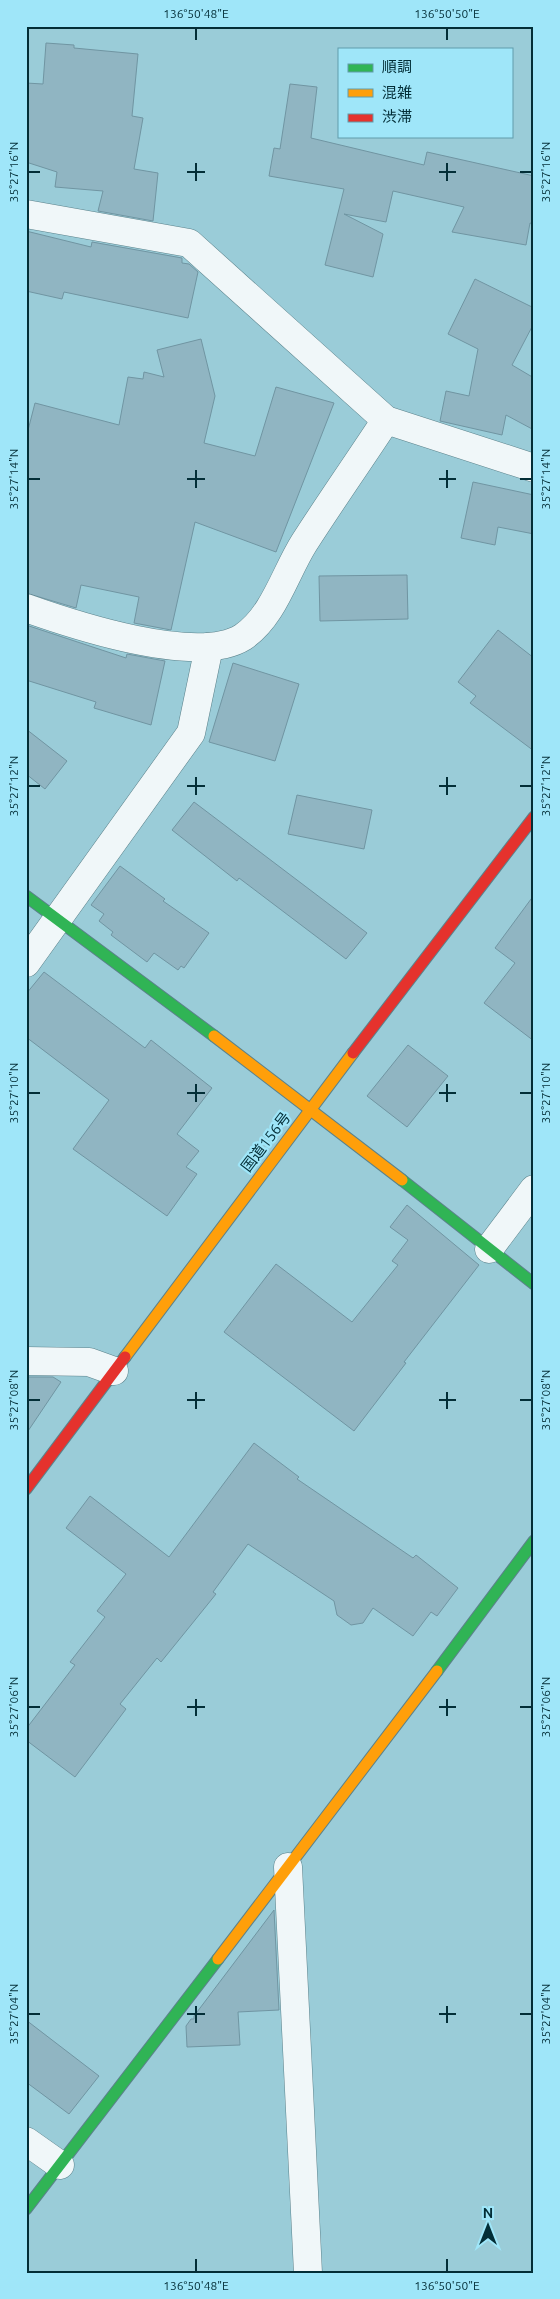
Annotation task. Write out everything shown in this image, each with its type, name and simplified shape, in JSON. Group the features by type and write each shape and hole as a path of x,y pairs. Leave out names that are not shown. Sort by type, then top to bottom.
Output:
{"main road":[{"name":"国道156号","path":"26,1489 310,1108 534,817"},
{"path":"26,896 310,1108 534,1284"},
{"path":"26,2209 400,1722 534,1541"}],"street":[{"path":"26,214 189,243 386,420 534,468"},
{"path":"26,608 79,627 145,642 209,647 241,638 261,622 304,544 386,420"},
{"path":"26,963 58,921 191,733 209,647"},
{"path":"489,1249 534,1189"},
{"path":"26,1361 89,1362 114,1371"},
{"path":"288,1867 308,2273"},
{"path":"26,2140 60,2165"}],"building":[{"path":"46,43 74,45 74,48 138,54 132,116 143,118 134,169 158,173 153,221 98,211 103,191 55,187 57,172 26,162 26,83 43,84"},
{"path":"290,84 317,87 311,138 424,165 427,152 534,176 534,224 530,223 526,245 452,232 464,207 393,191 386,222 344,214 383,234 373,277 325,265 344,189 269,176 274,148 280,149"},
{"path":"26,231 91,247 92,242 182,258 182,263 189,264 198,272 188,318 64,292 62,299 26,291"},
{"path":"475,279 534,308 534,323 512,365 534,378 534,430 506,415 502,435 440,421 446,391 469,396 478,349 448,334"},
{"path":"201,339 215,396 204,443 255,456 276,387 334,403 276,552 195,522 171,630 134,623 139,597 81,585 76,608 26,593 26,438 35,403 119,425 128,377 143,379 144,372 164,377 157,350"},
{"path":"473,482 534,495 534,534 498,527 495,545 461,538"},
{"path":"407,575 408,619 320,621 319,576"},
{"path":"26,625 126,658 127,654 165,661 151,725 94,708 96,702 26,680"},
{"path":"498,630 534,658 534,751 470,703 476,696 458,682"},
{"path":"233,663 299,684 275,761 209,742"},
{"path":"26,729 67,761 45,789 26,774"},
{"path":"297,795 372,810 364,849 288,834"},
{"path":"194,802 367,933 346,959 239,878 237,881 172,830"},
{"path":"120,866 165,899 163,901 209,933 184,968 181,966 178,970 154,953 147,962 111,935 113,932 99,921 104,914 91,905"},
{"path":"534,895 534,1041 484,1003 515,963 495,948"},
{"path":"44,972 145,1048 151,1040 212,1088 177,1134 199,1151 186,1167 197,1174 167,1216 73,1149 109,1100 26,1037 26,994"},
{"path":"408,1045 448,1076 407,1127 367,1096"},
{"path":"407,1205 479,1265 404,1362 406,1363 354,1431 224,1332 276,1264 352,1322 398,1265 392,1261 408,1240 390,1227"},
{"path":"26,1377 53,1377 61,1382 26,1434"},
{"path":"254,1443 299,1477 297,1479 413,1558 416,1555 458,1588 437,1616 431,1612 413,1636 373,1608 363,1623 351,1625 337,1615 334,1601 248,1544 213,1592 216,1594 161,1662 157,1658 120,1704 126,1709 75,1777 26,1740 26,1729 75,1665 70,1662 105,1617 97,1611 126,1574 66,1528 90,1496 169,1557"},
{"path":"274,1910 279,2010 238,2012 240,2045 187,2047 186,2026 191,2019 194,2019 194,2016"},
{"path":"26,2020 99,2076 69,2114 26,2082"}],"traffic: fast":[{"path":"26,896 214,1036"},
{"path":"402,1180 534,1284"},
{"path":"437,1671 534,1541"},
{"path":"26,2209 218,1959"}],"traffic: slow":[{"path":"214,1036 402,1180"},
{"path":"125,1357 353,1053"},
{"path":"218,1959 437,1671"}],"traffic: jam":[{"path":"353,1053 534,817"},
{"path":"26,1489 125,1357"}]}
